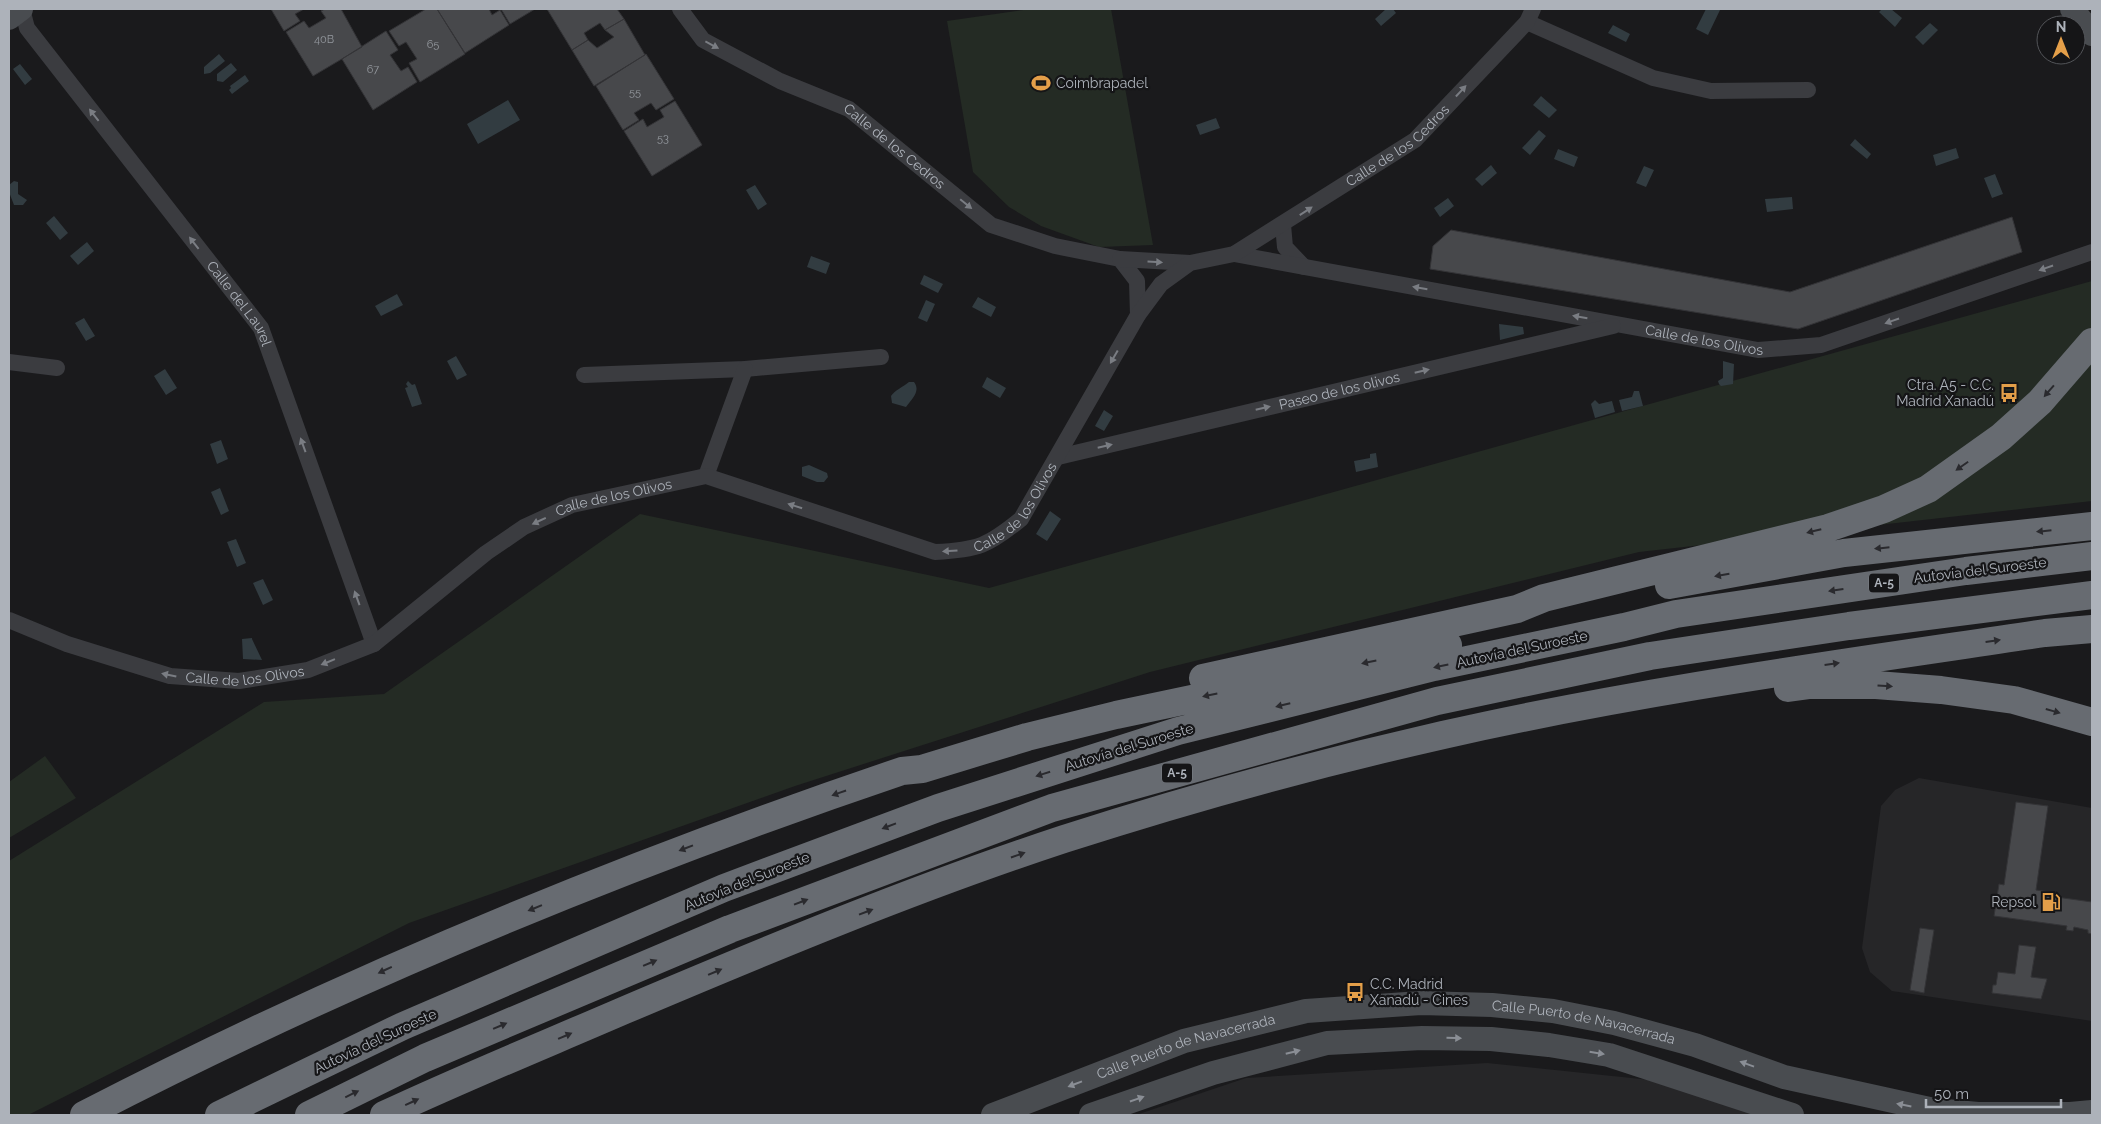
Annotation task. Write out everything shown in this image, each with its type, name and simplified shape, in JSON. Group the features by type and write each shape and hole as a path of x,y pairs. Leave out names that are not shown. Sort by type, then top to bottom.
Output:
{"highway":[{"path":"902,772 920,761 1146,691 1517,608 1544,598 1828,528 1884,509 1928,489 2001,437 2040,402 2092,342"},
{"path":"1517,608 1546,607 1844,552 2092,526"},
{"name":"Autovía del Suroeste","path":"219,1115 403,1026 724,888 938,808 1178,731 1434,667 1624,627 1676,614 1966,571 2092,556"},
{"name":"A-5","path":"309,1115 424,1058 730,929 1052,808 1437,701 1650,656 1849,626 2092,595"},
{"path":"84,1115 392,967 600,881 760,819 902,772 922,769 1026,737 1116,715 1471,641 1621,613 1676,614"},
{"path":"384,1115 440,1089 746,959 951,879 1065,839 1267,779 1444,735 1663,691 1996,640 2092,629"},
{"path":"1663,691 1713,699 1810,685 1876,685 1941,690 2014,700 2092,722"}],"street":[{"path":"9,18 22,9"},
{"name":"Calle del Laurel","path":"22,9 27,28 261,328 374,644"},
{"name":"Calle de los Cedros","path":"680,9 703,40 780,81 850,109 992,225 1055,246 1120,259 1190,263"},
{"path":"2072,9 2092,34"},
{"path":"1530,15 1653,78 1711,91 1808,90"},
{"name":"Calle de los Cedros","path":"1234,254 1416,140 1530,15"},
{"path":"1283,225 1285,247 1304,267"},
{"name":"Calle de los Olivos","path":"1234,254 1758,350 1821,345 2092,252"},
{"path":"1190,263 1234,254"},
{"path":"1120,259 1137,281 1138,315"},
{"name":"Calle de los Olivos","path":"9,620 66,644 170,676 240,681 308,670 374,644 486,552 524,527 572,505 706,476 935,552 968,550 996,539 1021,519 1138,315 1161,284 1190,263"},
{"name":"Paseo de los olivos","path":"1058,457 1620,325"},
{"path":"584,375 745,369 881,357"},
{"path":"9,362 57,368"},
{"path":"706,476 745,369"},
{"name":"Calle Puerto de Navacerrada","path":"993,1115 1184,1041 1306,1011 1420,1003 1492,1005 1553,1011 1614,1023 1695,1045 1784,1077 1934,1110 2043,1114 2092,1112"},
{"name":"Calle Puerto de Navacerrada","path":"1091,1115 1213,1073 1327,1044 1422,1038 1491,1039 1549,1045 1609,1055 1792,1115"}],"shaded area":[{"name":"Coimbrapadel","path":"1030,9 1111,9 1153,245 1099,247 1041,226 1009,207 973,172 947,21"},
{"path":"1386,9 1393,9 1396,13 1381,26 1375,19"},
{"path":"1706,9 1720,10 1708,35 1696,29"},
{"path":"1882,9 1891,9 1902,18 1895,27 1879,12"},
{"path":"1930,23 1938,30 1923,45 1915,37"},
{"path":"1613,25 1630,34 1626,42 1608,33"},
{"path":"219,54 225,61 210,73 204,74 204,67"},
{"path":"231,63 237,70 223,82 217,81 217,74"},
{"path":"20,64 32,79 25,85 13,69"},
{"path":"245,75 249,81 232,94 229,90 230,86"},
{"path":"1541,96 1557,110 1549,118 1533,105"},
{"path":"508,100 520,120 478,144 467,124"},
{"path":"1216,118 1220,128 1200,135 1196,125"},
{"path":"1539,130 1546,136 1530,155 1522,148"},
{"path":"1855,139 1871,154 1867,159 1850,145"},
{"path":"1956,148 1959,158 1936,166 1933,155"},
{"path":"1558,149 1578,157 1574,167 1554,159"},
{"path":"1491,165 1497,173 1482,186 1475,179"},
{"path":"1644,166 1654,170 1646,187 1636,183"},
{"path":"1995,174 2003,194 1992,198 1984,178"},
{"path":"14,181 18,182 18,194 27,200 23,205 14,205 9,192 9,185"},
{"path":"755,185 767,204 758,210 746,190"},
{"path":"1792,197 1793,209 1767,212 1765,199"},
{"path":"1448,198 1454,206 1440,217 1434,208"},
{"path":"54,216 68,233 60,240 46,223"},
{"path":"87,242 94,251 78,265 70,256"},
{"path":"811,256 830,263 826,274 807,267"},
{"path":"924,275 943,284 938,293 920,284"},
{"path":"2092,281 2092,501 1639,552 1150,672 795,786 409,923 28,1115 9,1115 9,861 264,702 384,694 640,514 989,588"},
{"path":"397,294 403,305 381,316 375,306"},
{"path":"978,297 996,307 991,317 972,307"},
{"path":"926,300 935,304 927,322 918,318"},
{"path":"84,318 95,336 86,341 75,323"},
{"path":"1499,324 1523,327 1524,334 1500,340"},
{"path":"456,356 467,375 457,380 447,361"},
{"path":"1723,361 1734,364 1733,384 1721,386 1718,381 1723,378"},
{"path":"165,369 177,388 166,395 154,376"},
{"path":"987,377 1006,388 1000,398 982,387"},
{"path":"408,381 412,385 415,384 422,404 412,407 405,388 408,387 406,384"},
{"path":"909,382 914,382 917,389 906,407 892,403 891,396"},
{"path":"1634,391 1639,391 1643,406 1622,411 1619,400 1632,397"},
{"path":"1595,400 1599,404 1612,401 1615,412 1595,418 1591,404"},
{"path":"1104,410 1113,416 1104,431 1095,426"},
{"path":"221,440 228,459 217,464 210,444"},
{"path":"1376,453 1378,467 1356,472 1354,461 1370,458 1370,454"},
{"path":"809,465 827,473 828,477 824,482 817,482 802,476 802,467"},
{"path":"220,488 229,511 221,515 211,492"},
{"path":"1050,511 1061,519 1047,541 1036,534"},
{"path":"236,539 246,563 237,567 227,542"},
{"path":"263,579 273,600 263,605 253,583"},
{"path":"252,638 262,660 243,659 242,639"},
{"path":"45,756 76,798 9,838 9,782"},
{"path":"1919,778 2092,808 2092,1021 1892,991 1870,972 1862,948 1881,806 1895,790"},
{"path":"1487,1063 1679,1083 1808,1115 1136,1115 1246,1078"}],"building":[{"path":"271,9 304,9 295,14 300,21 284,31"},
{"path":"325,9 341,9 362,47 313,76 286,32 304,21 309,28 326,18 321,11"},
{"path":"426,9 437,9 465,54 420,82 409,63 417,59 406,42 399,46 389,31"},
{"path":"437,9 489,9 492,15 500,10 509,25 465,53"},
{"path":"501,9 535,9 510,24"},
{"path":"547,9 617,9 624,19 605,30 600,23 584,33 588,40 572,50"},
{"path":"624,19 645,55 594,86 572,50 588,40 597,48 614,37 605,30"},
{"path":"386,31 398,50 390,55 401,71 408,67 417,82 373,110 342,59"},
{"path":"646,54 674,99 656,110 651,103 634,113 639,120 623,130 596,86"},
{"path":"675,101 702,145 652,176 624,131 643,119 647,127 664,117 660,110"},
{"path":"2012,217 2022,252 1798,329 1430,269 1433,246 1451,230 1790,292"},
{"path":"2016,802 2048,806 2036,890 2050,892 2049,896 2092,902 2092,934 2088,933 2088,930 2074,927 2073,931 2066,930 2067,926 1994,916 1999,884 2004,885"},
{"path":"1920,928 1934,930 1924,993 1910,990"},
{"path":"2019,945 2036,947 2031,977 2047,979 2041,999 1992,993 1993,985 1996,985 1998,972 2015,974"}],"place":[{"name":"Coimbrapadel","path":"1041,83"},
{"name":"Ctra. A5 - C.C. Madrid Xanadú","path":"2009,393"},
{"name":"Repsol","path":"2051,902"},
{"name":"C.C. Madrid Xanadú - Cines","path":"1355,992"}]}
